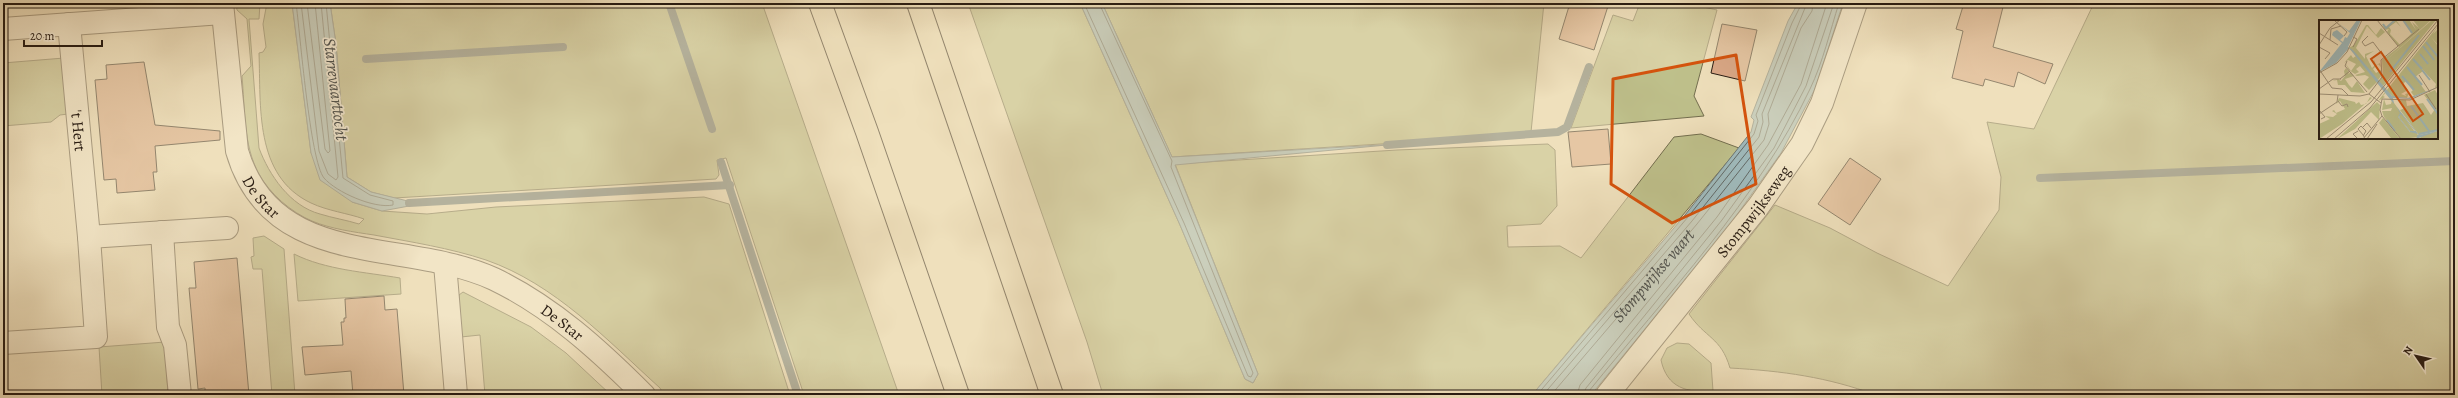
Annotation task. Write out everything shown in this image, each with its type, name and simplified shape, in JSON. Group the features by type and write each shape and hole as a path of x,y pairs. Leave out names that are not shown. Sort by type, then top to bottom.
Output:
{"highway":[{"path":"820,3 867,132 958,395"},
{"path":"918,3 1052,395"}],"street":[{"name":"Stompwijkseweg","path":"1606,395 1758,207 1802,144 1822,103 1856,3"},
{"path":"3,29 69,24 222,8"},
{"name":"De Star","path":"222,8 237,151 243,172 272,209 291,224 313,236 445,264 493,278 536,303 600,352 644,395"},
{"name":"'t Hert","path":"3,342 96,337 89,237 69,24"},
{"path":"89,237 227,228"},
{"path":"162,232 168,326 174,345 180,395"},
{"path":"445,264 456,395"}],"highlighted area":[{"path":"1736,55 1756,184 1672,223 1611,184 1613,79"}],"green space":[{"path":"3,3 48,3 3,7"},
{"path":"236,3 260,3 259,19 249,19 259,148 275,179 290,197 299,204 320,214 359,224 364,219 317,206 292,191 279,176 270,158 264,138 261,117 259,53 263,52 266,47 263,24 267,3 292,3 311,153 352,202 382,211 427,214 496,207 704,197 729,204 790,395 664,395 660,388 579,315 535,283 511,270 486,260 459,252 327,226 296,213 269,189 259,174 250,151 247,139 242,76 251,66 247,19 237,10"},
{"path":"330,3 762,3 899,395 804,395 726,158 717,160 719,175 716,179 394,198 371,192 347,177 336,44"},
{"path":"968,3 1080,3 1180,225 1245,379 1253,383 1258,374 1175,164 1397,150 1548,144 1555,150 1557,206 1541,224 1507,226 1508,247 1560,246 1581,258 1674,137 1701,134 1739,148 1532,395 1103,395 1087,342"},
{"path":"1102,3 1544,3 1531,132 1397,143 1172,157"},
{"path":"1640,3 1685,3 1717,10 1694,96 1704,116 1571,128 1613,15 1633,21"},
{"path":"2094,3 2455,3 2455,395 1876,395 1822,379 1787,373 1730,368 1722,350 1689,314 1775,205 1830,228 1877,253 1948,286 1999,210 2001,177 1987,122 2034,129"},
{"path":"64,58 68,114 60,115 51,122 3,126 3,63"},
{"path":"264,236 284,249 295,395 272,395 262,269 253,269 251,257 254,256 253,238"},
{"path":"294,254 319,264 332,267 400,278 401,294 298,301"},
{"path":"463,292 531,327 566,353 611,395 485,395 480,335 461,337 459,295"},
{"path":"165,342 168,395 102,395 99,347"},
{"path":"1677,343 1689,344 1711,363 1713,391 1695,391 1680,387 1673,383 1668,377 1661,360 1667,348"}],"water":[{"name":"Starrevaarttocht","path":"292,3 330,3 336,44 347,177 371,192 420,204 382,211 352,202 320,180 311,153"},
{"path":"1080,3 1102,3 1172,157 1397,144 1175,165 1258,374 1253,383 1245,379 1180,225"},
{"name":"Stompwijkse vaart","path":"1798,3 1843,3 1815,89 1781,153 1729,226 1591,395 1532,395 1685,215 1751,132 1754,120 1751,117 1788,21"}],"building":[{"path":"1570,3 1609,3 1594,50 1559,39"},
{"path":"1964,3 2004,3 1993,47 2053,64 2045,84 2018,72 2014,87 1985,79 1983,86 1952,78 1963,31 1956,29"},
{"path":"1722,24 1757,30 1745,81 1711,73"},
{"path":"144,62 155,125 220,131 220,140 155,146 157,172 153,172 155,190 117,193 116,179 104,180 95,80 107,79 106,65"},
{"path":"1608,129 1611,164 1572,167 1568,132"},
{"path":"1850,158 1881,179 1850,225 1818,204"},
{"path":"237,258 249,395 205,395 205,388 198,389 189,288 196,288 194,262"},
{"path":"384,296 385,310 397,309 404,395 353,395 351,371 305,375 302,347 343,345 341,322 344,322 344,318 346,318 345,299"}],"waterway":[{"path":"669,3 712,129"},
{"path":"366,59 563,47"},
{"path":"1387,145 1558,132 1567,127 1589,67"},
{"path":"2040,178 2455,161"},
{"path":"721,162 798,395"},
{"path":"409,203 730,185"}]}
